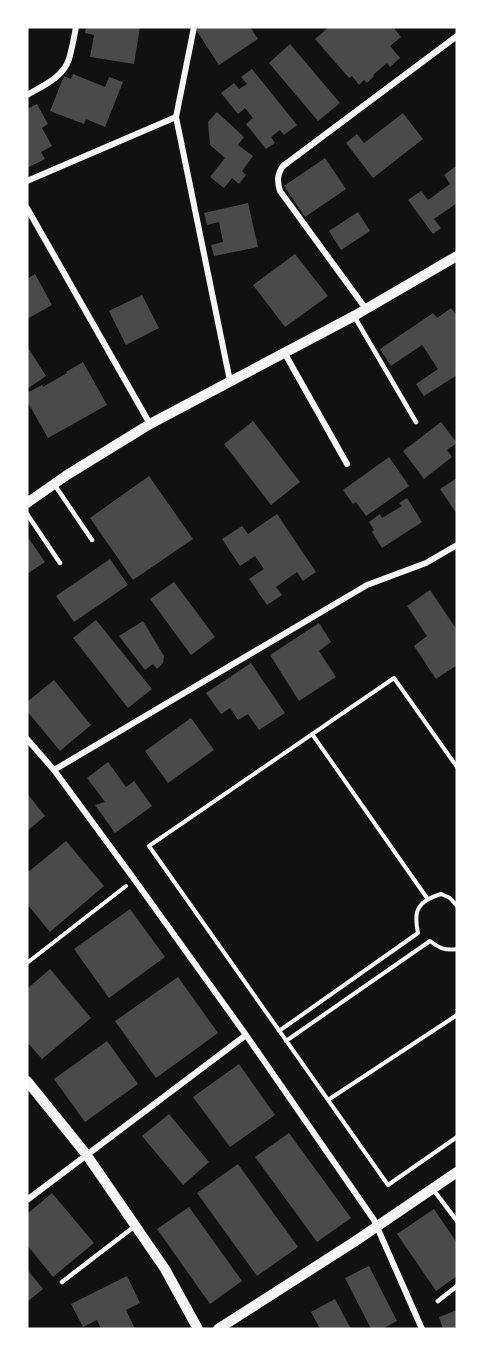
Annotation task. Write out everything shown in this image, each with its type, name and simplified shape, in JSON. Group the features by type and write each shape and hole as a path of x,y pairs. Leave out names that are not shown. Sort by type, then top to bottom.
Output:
{"street":[{"path":"27,96 55,79 64,70 69,62 76,27"},
{"path":"194,27 176,117 230,381"},
{"path":"366,309 280,191 279,171 457,36"},
{"path":"27,181 176,117"},
{"path":"27,208 150,424"},
{"path":"27,503 150,424 354,316 457,256"},
{"path":"284,352 347,464"},
{"path":"54,770 367,585 426,563 457,545"},
{"path":"27,738 54,770 246,1035 377,1226 422,1329"},
{"path":"27,1200 246,1035"},
{"path":"27,1081 86,1154 165,1269 198,1329"},
{"path":"218,1329 354,1242 457,1172"}],"lane":[{"path":"354,316 416,422"},
{"path":"54,484 92,540"},
{"path":"27,514 60,563"},
{"path":"432,1188 457,1221"},
{"path":"62,1282 135,1226"},
{"path":"438,1301 457,1287"}],"path":[{"path":"457,767 394,678 149,846 388,1185 457,1137"},
{"path":"312,735 427,898"},
{"path":"27,963 134,879"},
{"path":"279,1031 418,933 415,919 419,906 427,898 441,894 450,898 457,906"},
{"path":"286,1041 430,941 439,948 457,950"},
{"path":"328,1100 457,1015"}],"building":[{"path":"86,27 140,27 134,64 90,57 94,35 85,33"},
{"path":"200,27 250,27 258,39 219,65 196,30"},
{"path":"329,27 393,27 401,37 390,46 400,58 390,67 387,63 367,83 364,80 359,85 352,76 349,78 315,39"},
{"path":"290,44 340,103 318,121 269,63"},
{"path":"252,69 297,125 284,135 280,130 271,137 275,143 266,149 246,124 253,118 245,108 238,114 221,93 234,83 239,89 247,84 241,77"},
{"path":"73,74 105,87 109,77 123,82 105,127 86,119 84,124 50,111 64,76 71,79"},
{"path":"37,104 48,124 42,128 52,146 41,152 45,159 27,168 27,109"},
{"path":"217,112 244,137 238,145 253,156 242,171 246,175 239,184 232,178 224,188 210,177 225,158 210,145 208,122"},
{"path":"403,113 423,139 373,178 346,143 357,134 364,143"},
{"path":"325,158 346,189 305,217 284,186"},
{"path":"456,166 457,203 434,219 441,228 433,234 408,200 421,191 428,200 450,184 444,175"},
{"path":"248,203 258,247 214,256 211,245 223,242 219,222 207,225 204,213"},
{"path":"358,212 370,231 341,250 329,231"},
{"path":"295,254 328,296 285,327 253,285"},
{"path":"35,274 52,305 27,319 27,279"},
{"path":"142,295 159,328 126,345 109,311"},
{"path":"451,308 457,316 457,375 424,396 416,384 438,369 422,345 391,366 380,349 433,313 437,318"},
{"path":"27,346 46,376 27,389"},
{"path":"83,362 107,405 48,438 27,401 27,393 42,385 43,387"},
{"path":"253,421 300,482 271,505 224,444"},
{"path":"441,422 457,443 447,450 452,457 424,479 403,451"},
{"path":"389,457 409,486 366,516 343,490"},
{"path":"149,476 193,539 133,580 90,518"},
{"path":"457,478 457,514 440,489"},
{"path":"407,498 422,522 382,548 369,522 380,514 382,518 402,506 399,503"},
{"path":"277,514 316,572 303,581 297,572 276,587 282,595 267,605 249,579 264,569 255,556 240,566 222,539 242,526 248,534"},
{"path":"27,536 45,562 27,574"},
{"path":"110,559 128,585 74,622 56,596"},
{"path":"174,582 215,637 191,655 150,599"},
{"path":"430,590 457,630 457,665 436,679 414,646 427,636 407,606"},
{"path":"96,620 152,689 128,708 73,638"},
{"path":"143,621 164,656 163,663 157,669 153,664 145,670 119,636"},
{"path":"319,623 331,642 319,651 336,677 299,701 270,655"},
{"path":"251,663 285,713 259,730 248,714 238,720 230,708 221,714 206,693"},
{"path":"54,680 91,725 60,751 27,711 27,702"},
{"path":"191,718 214,750 168,783 145,751"},
{"path":"108,762 126,787 134,781 152,806 115,833 95,805 105,802 87,778"},
{"path":"27,793 45,816 27,831"},
{"path":"66,841 104,886 50,932 27,904 27,873"},
{"path":"130,909 165,957 109,998 74,949"},
{"path":"50,969 91,1018 42,1059 27,1042 27,989"},
{"path":"178,977 218,1033 156,1078 115,1021"},
{"path":"107,1041 138,1084 85,1122 54,1079"},
{"path":"239,1064 275,1115 230,1147 193,1097"},
{"path":"169,1114 209,1162 183,1185 142,1136"},
{"path":"289,1133 351,1218 317,1242 255,1157"},
{"path":"238,1164 298,1247 257,1276 197,1193"},
{"path":"52,1193 94,1243 53,1277 27,1245 27,1214"},
{"path":"189,1207 242,1281 210,1304 157,1229"},
{"path":"434,1209 457,1243 457,1276 436,1291 397,1234"},
{"path":"369,1266 397,1321 382,1329 371,1329 345,1278"},
{"path":"27,1269 43,1289 27,1302"},
{"path":"127,1276 140,1303 126,1310 135,1329 101,1329 97,1320 83,1327 71,1304"},
{"path":"335,1299 351,1329 320,1329 311,1312"},
{"path":"457,1310 457,1329 443,1329 439,1317"}]}
